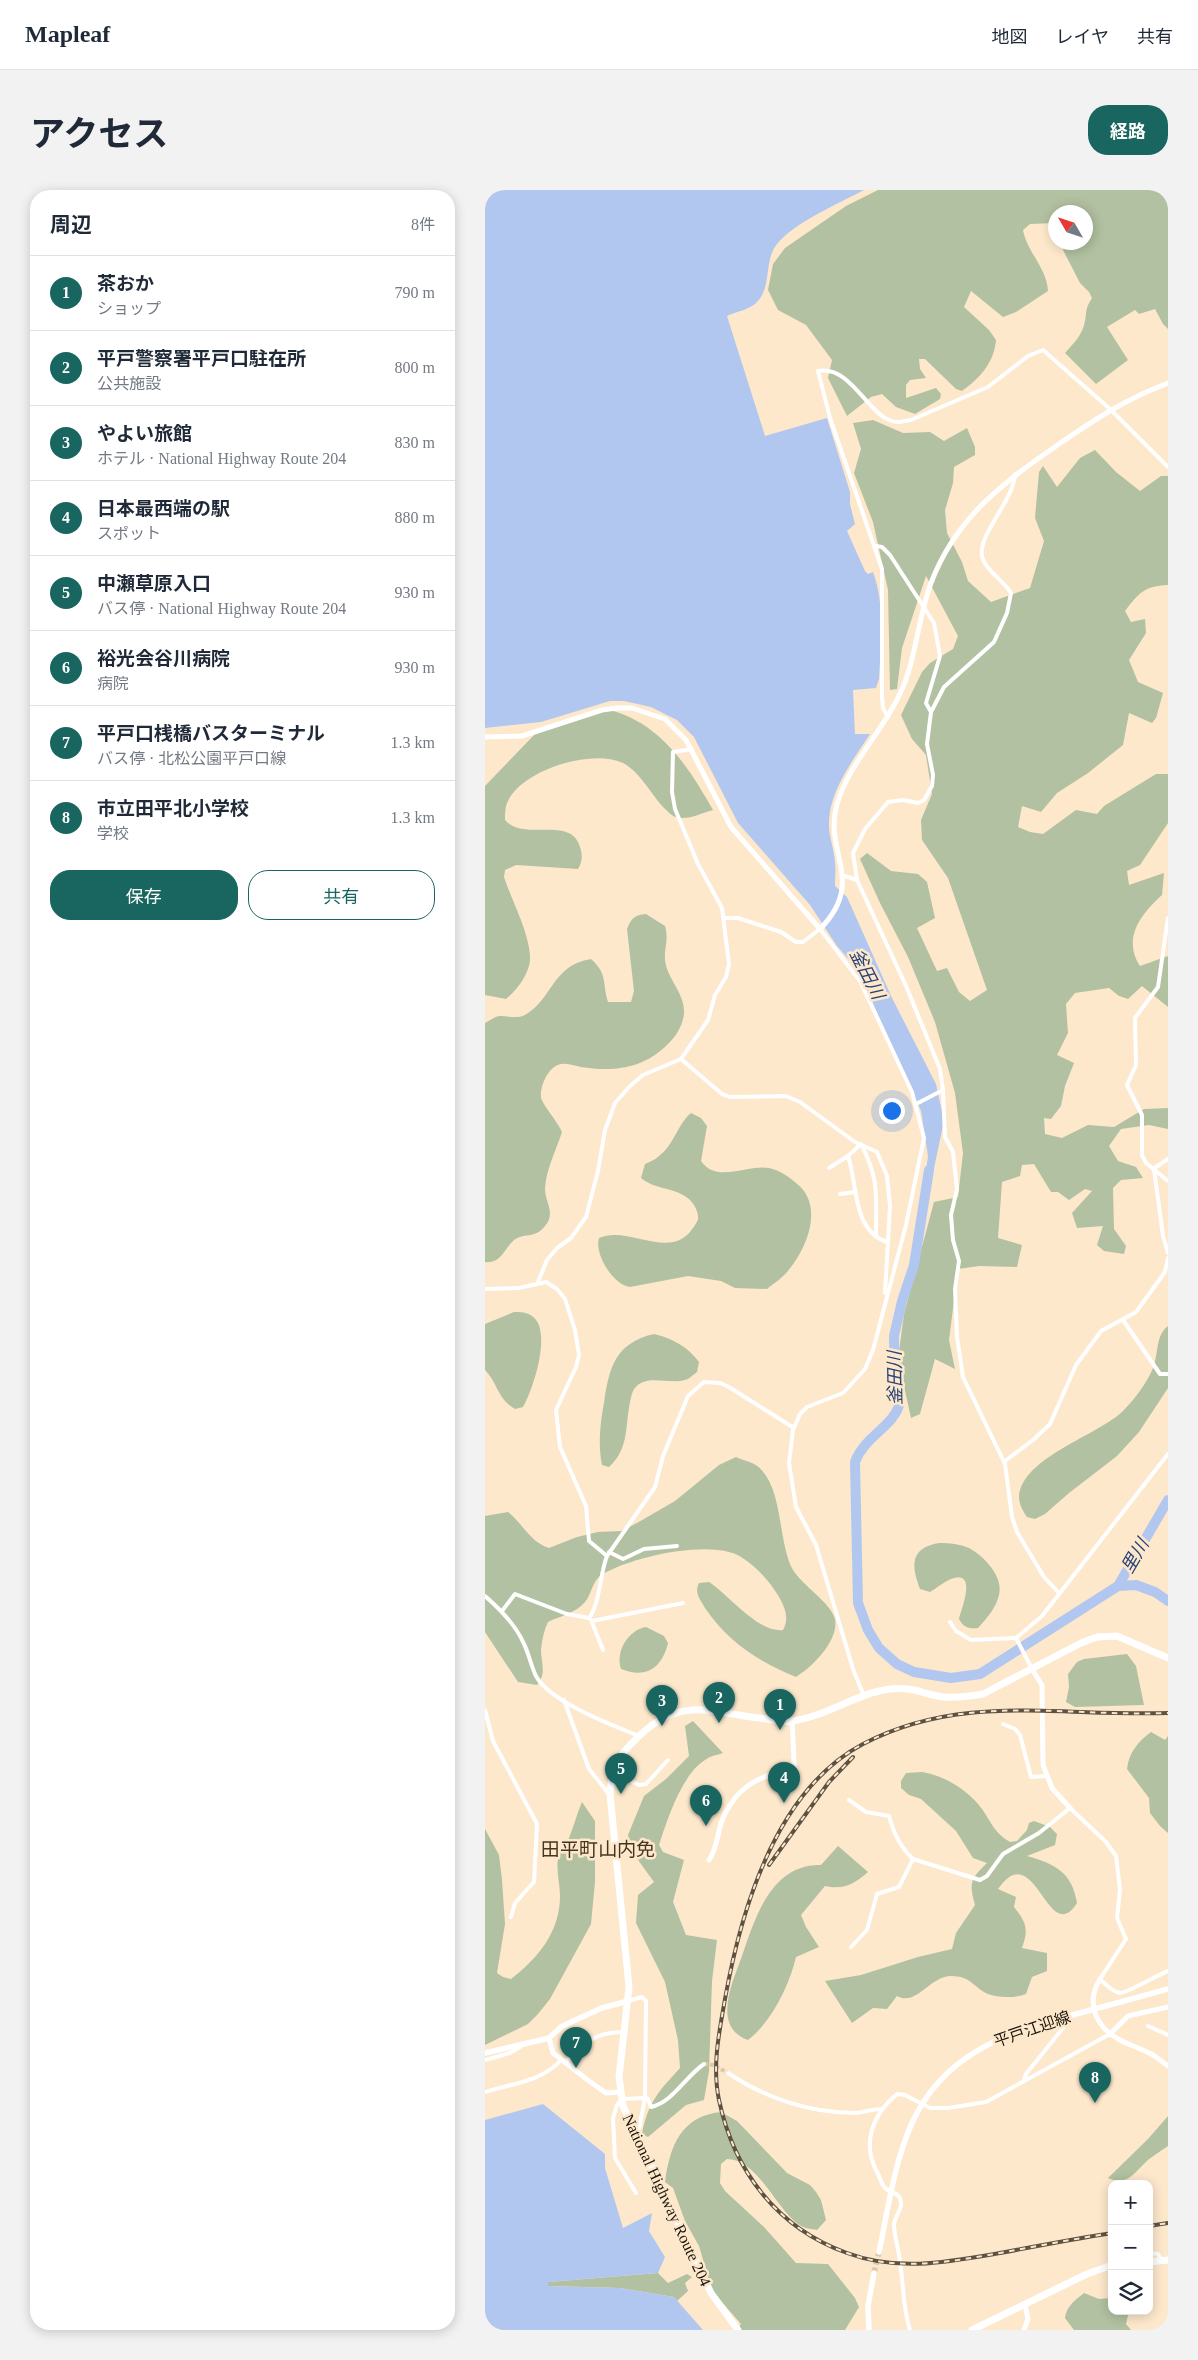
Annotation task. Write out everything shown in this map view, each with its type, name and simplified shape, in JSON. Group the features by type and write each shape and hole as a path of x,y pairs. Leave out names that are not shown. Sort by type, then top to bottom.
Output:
{"highway":[{"name":"National Highway Route 204","path":"738,2330 711,2293 635,2134 621,2095 619,2077 629,1987 610,1794 612,1772 621,1755 639,1736 658,1721 684,1709 708,1710 792,1722 888,1689 911,1688 945,1697 970,1697 983,1694 1081,1642 1107,1636 1117,1636 1132,1641 1168,1658"},
{"path":"972,2330 1001,2314 1025,2305 1087,2274 1108,2266"}],"main road":[{"name":"平戸江迎線","path":"879,2252 905,2142 922,2105 949,2072 978,2049 996,2039 1063,2017 1168,1989"},
{"path":"485,2052 549,2038 561,2027 602,2008 628,2001"},
{"path":"869,2330 868,2306 874,2273"}],"street":[{"path":"888,717 883,708 881,697 884,577 876,546 848,471 818,371 834,372 844,378 883,415 899,422 911,420 988,387 1022,360 1040,349 1110,409 1168,467"},
{"path":"725,918 738,918 781,932 795,942 803,942 822,927 838,906 843,886 834,823 837,804 846,785 888,717 905,682 923,608 939,563 960,529 988,496 1015,474 1110,409 1136,395 1168,383"},
{"path":"1015,474 1015,485 987,534 982,550 982,557 986,564 1011,593 1007,613 994,642 944,687 931,712 927,744 933,775 932,786 924,800 918,803 903,800 888,802 875,816 859,839 853,854 857,880 906,986 940,1069 945,1137 953,1152 957,1189 951,1214 953,1240 959,1261 955,1289 957,1337 963,1377 1005,1464 1012,1517 1017,1532 1044,1577 1059,1593"},
{"path":"876,546 882,547 890,555 934,624 940,656 925,702 931,712"},
{"path":"485,737 522,736 602,710 632,708 665,720 686,740 692,749 731,827 822,927 860,981 917,1104 924,1138 906,1225 873,1350 865,1369 843,1393 807,1407 800,1414 794,1428 789,1464 796,1507 816,1544 853,1669 865,1697"},
{"path":"538,1282 547,1260 557,1248 571,1238 586,1217 598,1171 605,1130 615,1103 643,1075 681,1059 699,1036 708,1020 715,995 726,977 729,962 725,918 722,908 679,822 672,792 673,752 692,749"},
{"path":"842,875 857,880"},
{"path":"1168,918 1157,987 1135,1018 1136,1065 1127,1085 1142,1114 1142,1155 1146,1162 1168,1181"},
{"path":"681,1059 722,1094 730,1097 786,1096 800,1102 861,1144 877,1152 887,1176 889,1206 885,1302"},
{"path":"917,1104 941,1091"},
{"path":"829,1168 848,1156 861,1144"},
{"path":"861,1144 871,1164 876,1180 876,1237"},
{"path":"848,1156 861,1217 865,1226 876,1237 887,1242"},
{"path":"1153,1168 1168,1159"},
{"path":"1153,1168 1168,1253"},
{"path":"840,1194 856,1192"},
{"path":"1005,1464 1010,1455 1033,1440 1050,1424 1076,1365 1101,1331 1136,1312 1165,1272 1168,1258"},
{"path":"485,1289 519,1288 538,1282 549,1283 557,1289 569,1307 579,1355 576,1367 556,1410 560,1446 586,1506 589,1541 608,1554 623,1559 644,1548 677,1546"},
{"path":"1123,1320 1160,1374 1168,1374"},
{"path":"603,1650 591,1620 597,1599 602,1568 608,1554 655,1487 663,1456 688,1396 704,1382 720,1384 729,1387 794,1428"},
{"path":"950,1622 956,1631 971,1640 1016,1640 1042,1616 1168,1454"},
{"path":"502,1611 515,1594 567,1614 591,1620 683,1603"},
{"path":"485,1596 502,1611 524,1643 536,1677 544,1686 592,1716 639,1736"},
{"path":"1016,1640 1042,1685 1043,1765 1046,1776 1059,1797 1106,1842 1116,1856 1120,1890 1117,1918 1126,1939 1099,1979 1093,1994 1094,2009 1102,2026 1110,2034 1150,2053 1168,2066"},
{"path":"564,1700 589,1769 610,1794"},
{"path":"485,1710 493,1741 537,1824 534,1882 515,1903 511,1917"},
{"path":"785,1794 795,1781 792,1722"},
{"path":"1003,1724 1011,1727 1020,1735 1031,1777 1046,1776"},
{"path":"612,1772 639,1785 646,1784 668,1760"},
{"path":"709,1860 716,1849 721,1824 735,1796 747,1785 759,1779 795,1769"},
{"path":"849,1800 865,1812 889,1816 892,1826 906,1852 913,1859 980,1880 987,1876 1003,1854 1039,1832 1070,1808"},
{"path":"851,1947 867,1930 877,1894 899,1887 913,1859"},
{"path":"1099,1979 1120,1993 1126,1992 1150,1978 1168,1971"},
{"path":"628,2001 642,1997 646,2001 645,2098 639,2129 635,2134"},
{"path":"910,2330 903,2309 901,2265 894,2224 901,2206 901,2199 885,2188 871,2162 869,2152 869,2135 872,2125 882,2109 897,2094 905,2095 922,2105 948,2108 986,2102 1110,2034 1128,2016 1168,2007"},
{"path":"1023,2082 1026,2074 1063,2028 1063,2017"},
{"path":"1148,2026 1168,2035"},
{"path":"485,2092 542,2076 563,2061 581,2044 603,2033 624,2032"},
{"path":"549,2038 553,2053 601,2090 606,2093 648,2098 651,2107 657,2106 671,2096 703,2064"},
{"path":"485,2060 510,2053 525,2044"},
{"path":"728,2073 755,2091 801,2105 854,2113 882,2109"},
{"path":"621,2095 613,2113 615,2158 636,2192"},
{"path":"1153,2253 1159,2254 1165,2260"},
{"path":"1024,2330 1028,2319 1025,2305"}],"green space":[{"path":"878,190 1168,190 1168,329 1155,309 1139,314 1135,310 1107,327 1128,360 1096,384 1065,353 1078,338 1082,330 1087,307 1092,298 1080,283 1063,250 1093,250 1093,205 1048,205 1048,223 1030,224 1023,230 1028,246 1041,267 1048,291 1016,312 1003,317 971,291 964,307 989,330 996,340 989,363 975,381 962,391 956,389 925,359 919,359 920,369 926,378 910,380 906,385 906,398 936,388 941,394 940,399 915,414 896,407 882,394 871,397 847,416 828,378 832,360 806,325 778,310 768,290 773,264 785,248 846,206"},
{"path":"873,420 903,433 930,432 944,441 967,428 975,447 975,455 954,467 953,483 945,510 947,533 962,562 968,581 991,602 1030,588 1044,541 1035,518 1039,472 1043,466 1057,487 1080,458 1095,450 1116,472 1140,491 1161,476 1168,476 1168,585 1153,587 1143,592 1134,599 1125,611 1131,622 1145,619 1146,633 1129,660 1138,682 1163,693 1156,718 1152,723 1129,713 1123,745 1088,773 1057,793 1041,812 1022,806 1018,827 1030,832 1043,834 1076,810 1097,814 1104,806 1156,774 1168,774 1168,823 1140,865 1127,871 1129,885 1164,873 1162,895 1141,918 1136,927 1133,946 1140,966 1168,956 1168,1007 1142,986 1128,999 1119,996 1109,988 1075,993 1066,1004 1068,1033 1057,1055 1074,1063 1065,1086 1061,1106 1051,1119 1044,1118 1045,1134 1062,1138 1088,1125 1114,1127 1144,1109 1168,1108 1168,1129 1149,1125 1121,1129 1109,1146 1118,1161 1136,1167 1143,1178 1121,1180 1113,1188 1114,1229 1126,1246 1124,1254 1104,1251 1097,1245 1103,1226 1077,1228 1072,1213 1092,1191 1085,1189 1069,1200 1058,1192 1051,1192 1034,1164 1022,1165 1020,1176 1002,1182 998,1238 1022,1245 1017,1267 979,1266 958,1269 949,1340 955,1369 935,1359 920,1414 911,1418 898,1359 904,1314 934,1202 958,1197 963,1153 955,1093 935,1022 908,957 860,859 867,853 891,871 918,874 927,882 935,918 917,928 937,971 947,968 959,992 970,1001 987,990 948,878 922,840 921,820 932,794 926,755 912,739 901,715 922,672 930,663 953,649 958,636 926,576 902,648 897,689 890,690 888,590 873,522 854,473 861,449 853,423"},
{"path":"610,710 628,716 658,736 683,763 713,810 689,817 680,818 671,815 635,772 623,763 610,759 577,760 543,771 528,780 516,790 508,801 505,820 513,826 523,829 567,832 575,838 580,847 582,853 581,861 578,869 516,865 505,870 504,877 527,937 530,962 523,980 506,999 485,995 485,786 535,734 588,713"},
{"path":"646,914 665,926 667,935 666,967 684,1006 680,1027 666,1046 657,1054 637,1064 615,1069 604,1069 562,1064 557,1065 549,1072 544,1082 541,1097 562,1132 549,1167 546,1182 545,1189 550,1210 549,1220 540,1231 514,1240 495,1261 485,1262 485,1023 499,1016 515,1017 525,1015 542,1000 560,975 568,968 578,962 591,959 602,974 608,1002 631,1002 634,991 627,929 633,918"},
{"path":"691,1113 701,1118 707,1126 701,1161 708,1168 724,1172 760,1167 773,1169 796,1183 805,1192 810,1203 810,1227 801,1251 787,1272 767,1289 735,1288 721,1281 688,1276 630,1287 617,1281 602,1260 598,1245 599,1238 610,1235 622,1235 658,1242 670,1242 681,1239 696,1224 698,1214 689,1199 678,1192 652,1185 641,1178 645,1164 656,1159 664,1151 682,1123"},
{"path":"514,1312 521,1312 532,1316 538,1323 541,1334 539,1360 532,1388 523,1407 515,1409 501,1396 493,1380 485,1370 485,1324"},
{"path":"1168,1326 1168,1388 1139,1432 1117,1456 1045,1514 1035,1519 1027,1517 1021,1508 1019,1499 1024,1482 1033,1470 1047,1459 1111,1420 1127,1407 1140,1391 1150,1374 1155,1362 1159,1340"},
{"path":"654,1334 673,1341 690,1352 699,1362 697,1372 688,1379 681,1381 646,1381 635,1388 631,1397 625,1437 620,1453 609,1467 602,1465 600,1450 601,1427 608,1379 612,1368 622,1351 630,1344"},
{"path":"736,1457 754,1464 764,1472 771,1484 779,1513 784,1544 793,1570 828,1607 835,1619 833,1636 816,1660 796,1677 769,1665 734,1641 705,1608 697,1593 699,1583 709,1582 754,1620 773,1629 783,1630 786,1618 784,1606 771,1585 747,1561 729,1552 700,1549 647,1557 603,1574 594,1583 587,1599 581,1606 573,1612 548,1622 543,1635 541,1650 543,1672 537,1685 518,1682 485,1632 485,1516 508,1512 537,1542 549,1548 577,1537 598,1532 621,1531 675,1501 719,1465"},
{"path":"939,1543 969,1548 981,1556 996,1574 1000,1588 998,1600 991,1613 978,1628 967,1627 959,1619 966,1593 965,1581 961,1578 951,1579 930,1592 920,1589 915,1572 915,1559 918,1553 929,1545"},
{"path":"646,1627 664,1636 668,1643 662,1659 652,1669 645,1672 630,1672 621,1669 620,1656 625,1643 634,1632"},
{"path":"1127,1654 1136,1666 1144,1705 1075,1707 1066,1702 1069,1687 1068,1674 1077,1662 1084,1659"},
{"path":"693,1721 723,1753 707,1759 697,1767 682,1786 659,1845 663,1852 684,1860 673,1902 686,1935 717,1940 712,1981 709,2071 704,2100 686,2105 648,2137 642,2134 651,2105 660,2091 680,2068 678,2040 665,1982 636,1923 638,1895 654,1882 633,1853 628,1835 644,1796 666,1779 689,1756 685,1726"},
{"path":"1151,1732 1165,1740 1168,1736 1168,1833 1150,1813 1149,1798 1127,1769 1135,1748"},
{"path":"922,1772 947,1780 963,1790 977,1802 997,1831 1010,1842 1017,1841 1027,1830 1029,1823 1034,1821 1050,1827 1057,1834 1055,1845 1027,1856 1046,1862 1061,1871 1075,1892 1077,1903 1067,1913 1058,1913 1049,1905 1032,1882 1022,1875 1011,1876 998,1889 1016,1897 1014,1907 1024,1922 1026,1931 1022,1948 1047,1953 1047,1971 1032,1977 1026,1994 1012,1997 992,1995 958,1976 943,1977 917,1995 911,1998 897,1996 887,2009 873,2008 852,2023 825,1981 861,1975 918,1957 952,1949 956,1933 975,1905 972,1882 977,1873 987,1863 973,1858 956,1831 921,1799 909,1795 901,1788 901,1781 906,1773"},
{"path":"582,1802 595,1821 595,1882 591,1924 550,1999 538,2014 528,2024 485,2045 485,1829 499,1855 502,1880 505,1924 497,1973 511,1979 530,1962 552,1933 559,1909 560,1896 557,1864 559,1854 569,1838"},
{"path":"838,1846 868,1872 848,1885 838,1887 825,1886 801,1915 806,1927 819,1947 796,1957 784,1991 772,2013 748,2040 737,2034 730,2025 727,2014 728,2002 734,1978 760,1910 777,1883 789,1873 804,1867 821,1865"},
{"path":"721,2112 737,2121 787,2173 810,2185 821,2200 826,2220 817,2230 805,2227 790,2217 757,2175 748,2167 738,2161 727,2159 721,2164 720,2183 725,2191 764,2227 796,2263 828,2264 855,2298 859,2307 845,2330 737,2330 741,2324 701,2278 707,2273 699,2246 685,2221 673,2188 665,2182 674,2145 687,2126 707,2115"},
{"path":"1168,2116 1168,2146 1150,2158 1126,2179 1115,2180 1108,2178 1148,2139"},
{"path":"658,2273 668,2283 687,2274 692,2277 685,2283 688,2291 677,2301 674,2297 620,2288 548,2286 548,2282"},
{"path":"1084,2293 1099,2299 1108,2298 1108,2315 1128,2315 1126,2324 1131,2330 1074,2330 1065,2318 1067,2310"}],"water":[{"path":"485,190 864,190 817,214 785,236 777,244 770,258 766,283 761,298 752,306 727,316 765,436 827,418 850,492 850,504 855,524 847,531 865,571 868,574 873,572 877,584 881,611 879,679 876,688 853,690 855,734 870,734 838,786 831,808 829,831 835,862 835,886 847,897 892,998 936,1084 944,1121 930,1187 925,1178 928,1156 921,1111 858,970 837,946 810,905 738,823 694,737 677,720 651,707 624,701 610,701 541,722 485,728"},
{"path":"543,2104 605,2154 605,2168 623,2228 652,2213 649,2231 665,2257 658,2273 548,2282 548,2286 620,2288 674,2297 703,2330 485,2330 485,2120"}],"waterway":[{"name":"釜田川","path":"929,1170 914,1265 902,1301 894,1336 895,1380 900,1401 893,1417 866,1445 855,1462 858,1603 868,1630 879,1648 897,1664 914,1672 951,1678 980,1674 1118,1586 1136,1585 1155,1592 1168,1601"},
{"name":"里川","path":"1118,1586 1168,1500"}],"tunnel":[{"path":"704,2064 713,2065 728,2073"},
{"path":"874,2273 879,2252"}],"railway":[{"path":"1108,2234 942,2262 904,2264 866,2259 822,2242 800,2229 762,2194 735,2150 719,2100 716,2075 717,2050 732,1964 741,1928 767,1855 785,1821 807,1791 833,1765 863,1744 900,1728 938,1718 975,1712 1013,1710 1168,1713"},
{"path":"769,1865 829,1782 853,1757"},
{"path":"1153,2225 1168,2223"}],"place":[{"name":"平戸警察署平戸口駐在所","path":"719,1723"},
{"name":"やよい旅館","path":"662,1726"},
{"name":"茶おか","path":"780,1730"},
{"name":"中瀬草原入口","path":"621,1794"},
{"name":"日本最西端の駅","path":"784,1803"},
{"name":"裕光会谷川病院","path":"706,1826"},
{"name":"平戸口桟橋バスターミナル","path":"576,2068"},
{"name":"市立田平北小学校","path":"1095,2103"}],"district":[{"name":"田平町山内免","path":"598,1849"}]}
